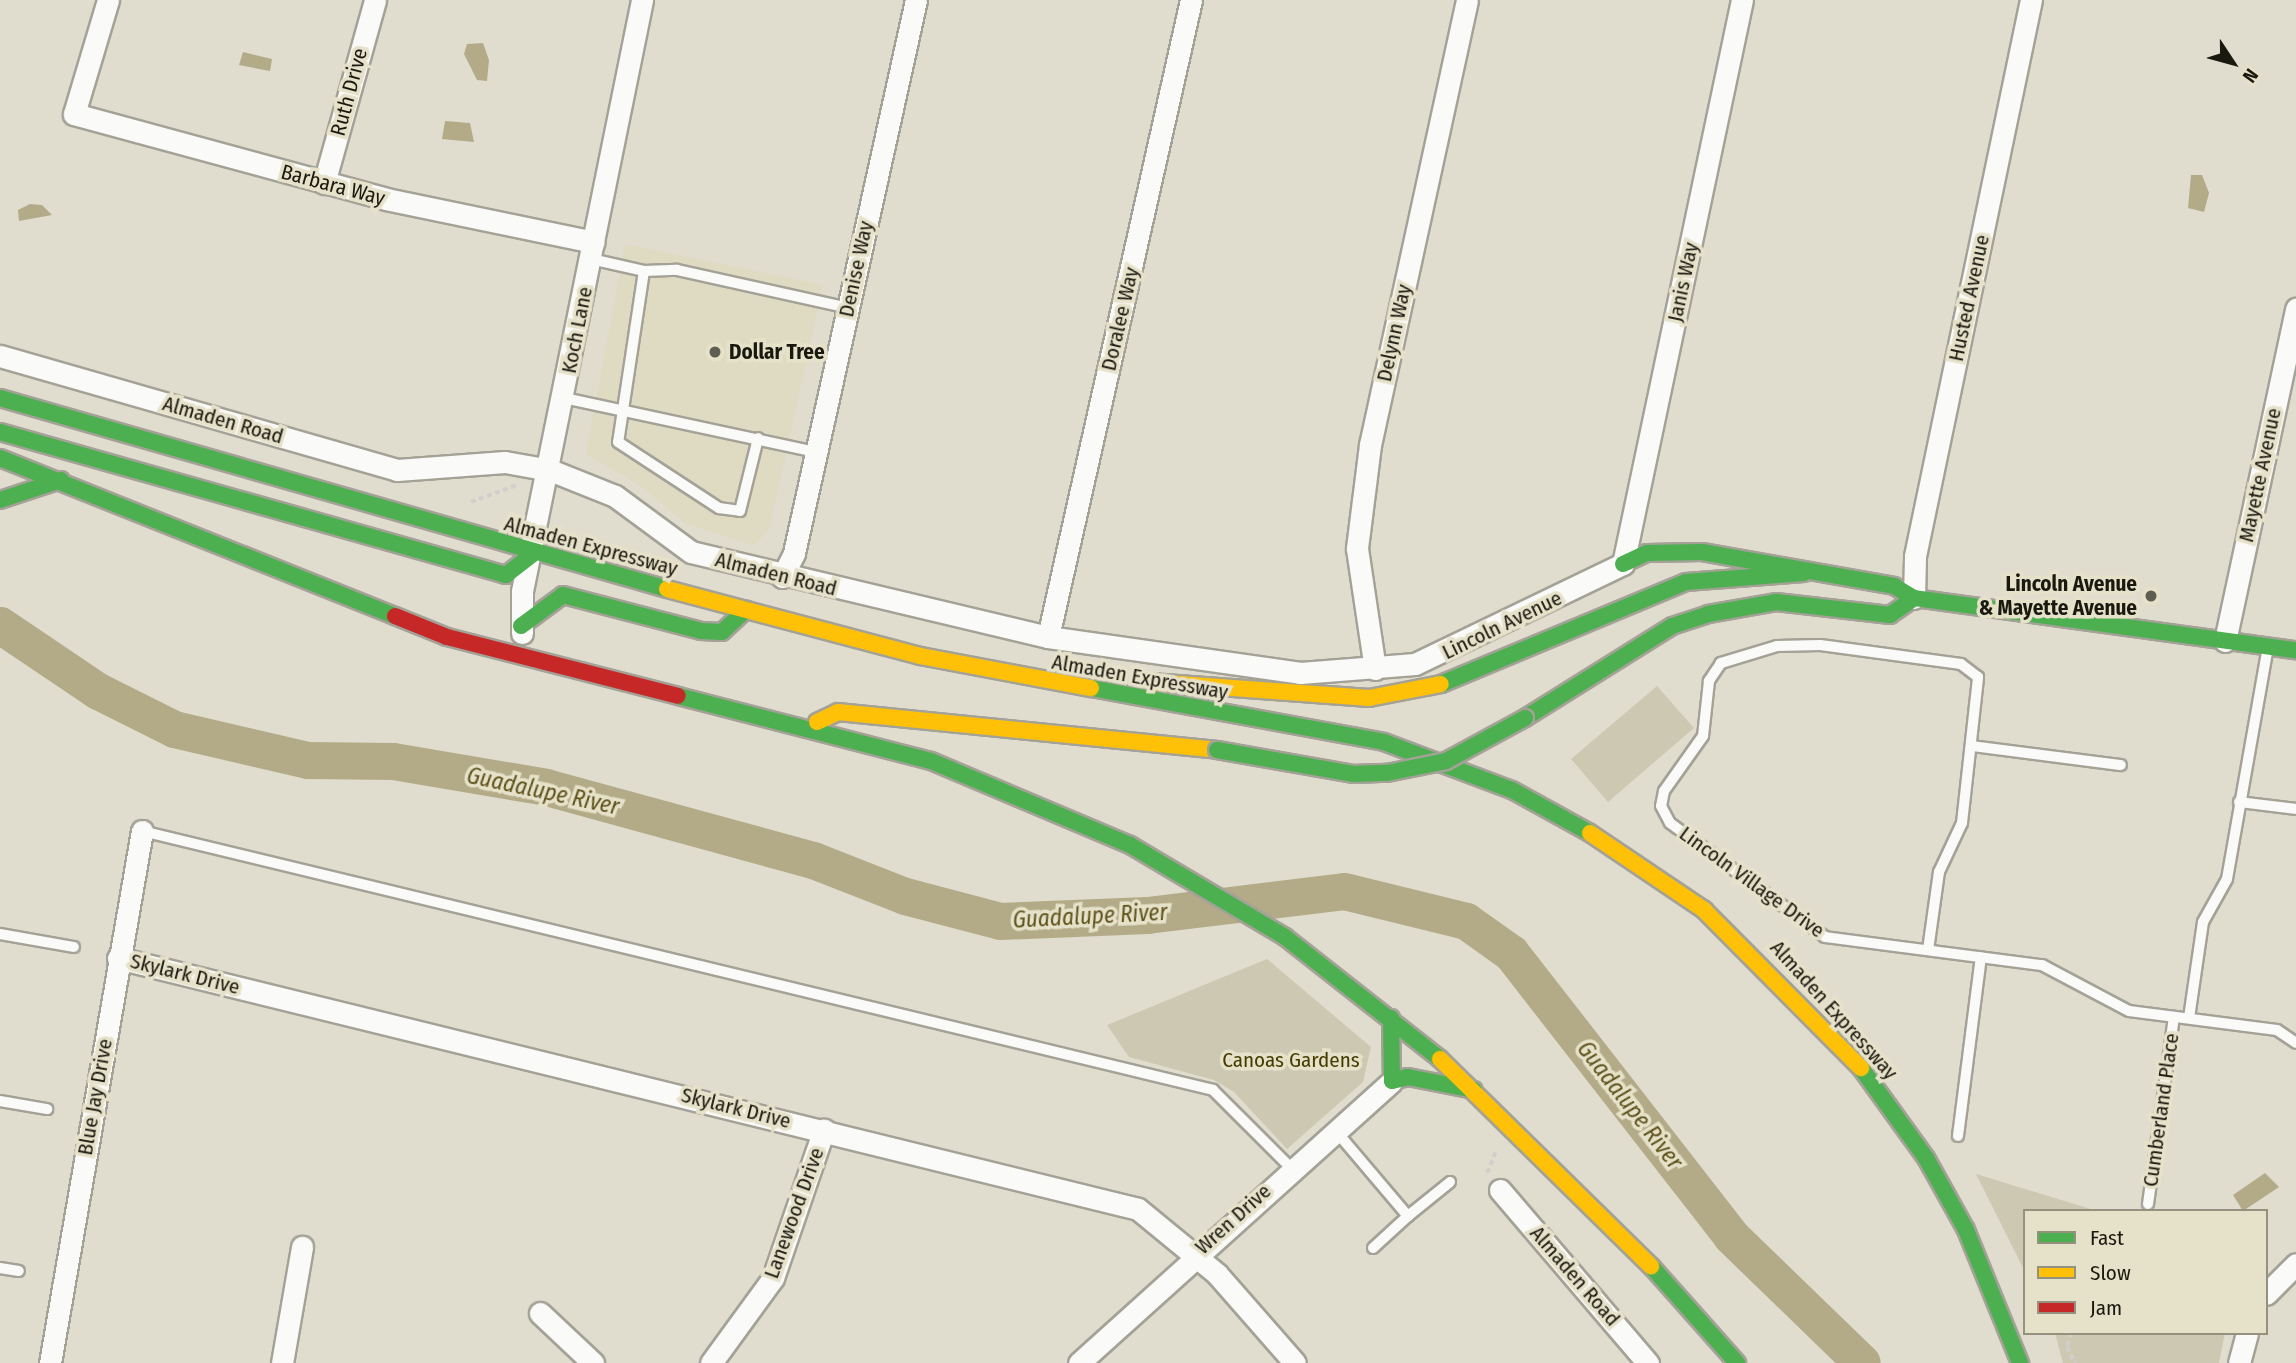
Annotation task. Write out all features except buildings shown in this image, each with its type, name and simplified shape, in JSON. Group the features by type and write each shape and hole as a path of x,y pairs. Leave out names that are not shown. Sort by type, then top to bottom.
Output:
{"main road":[{"name":"Almaden Expressway","path":"0,398 534,553 946,661 1421,753 1547,808 1693,902 1807,1004 1883,1095 1966,1230 2020,1363"},
{"path":"0,432 506,575 534,553"},
{"path":"0,458 61,480 374,610 523,660 808,726 931,761 1064,814 1214,890 1285,937 1391,1018 1474,1090 1637,1251 1737,1363"},
{"path":"0,500 61,480"},
{"path":"1623,564 1676,551 1894,586 1914,598 2296,650"},
{"path":"1114,692 1148,682 1310,697 1369,698 1432,688 1686,582 1804,573"},
{"path":"522,626 563,595 701,631 722,632 746,610"},
{"path":"808,726 838,712 1217,750 1353,774 1387,773 1446,761 1525,718 1672,626 1707,614 1776,602 1890,615 1914,598"},
{"path":"1391,1018 1392,1081 1408,1077 1474,1090"}],"street":[{"name":"Barbara Way","path":"108,0 74,114 324,183 592,250"},
{"name":"Ruth Drive","path":"324,183 375,0"},
{"name":"Koch Lane","path":"523,660 522,591 534,553 642,0"},
{"name":"Denise Way","path":"782,577 816,452 916,0"},
{"name":"Doralee Way","path":"1048,637 1191,0"},
{"name":"Delynn Way","path":"1375,669 1357,548 1370,445 1467,0"},
{"name":"Janis Way","path":"1623,564 1742,0"},
{"name":"Husted Avenue","path":"1914,598 1915,556 2031,0"},
{"name":"Mayette Avenue","path":"2225,640 2296,309"},
{"name":"Almaden Road","path":"0,356 397,470 505,462 550,470 615,496 691,552 782,577 1048,637 1300,673 1375,669"},
{"name":"Lincoln Avenue","path":"1375,669 1439,657 1623,564"},
{"name":"Blue Jay Drive","path":"50,1363 142,831"},
{"name":"Skylark Drive","path":"118,958 824,1129 1138,1209 1195,1253 1295,1363"},
{"name":"Wren Drive","path":"1079,1363 1195,1253 1392,1081"},
{"name":"Lanewood Drive","path":"711,1363 772,1279 824,1129"},
{"name":"Almaden Road","path":"1493,1182 1648,1363"},
{"path":"282,1363 302,1247"},
{"path":"2268,1292 2296,1264"},
{"path":"540,1313 593,1363"},
{"path":"2239,1363 2246,1335"}],"lane":[{"path":"592,250 644,271 677,270 848,308"},
{"path":"644,271 619,410 618,442 719,508 740,511 758,438"},
{"path":"564,398 816,452"},
{"name":"Lincoln Village Drive","path":"1928,950 1939,872 1962,823 1980,688 1971,668 1820,645 1777,646 1712,671 1703,736 1664,791 1661,806 1670,823 1825,937 2042,965 2129,1011 2277,1030 2296,1043"},
{"name":"Cumberland Place","path":"2189,1018 2203,922 2227,878 2268,646"},
{"path":"1972,746 2121,765"},
{"path":"2239,802 2296,809"},
{"path":"142,831 1213,1090 1291,1168"},
{"path":"0,934 74,947"},
{"path":"1958,1136 1981,957"},
{"name":"Cumberland Place","path":"2148,1203 2174,1017"},
{"path":"0,1101 47,1109"},
{"path":"1335,1130 1408,1216"},
{"path":"1373,1248 1450,1182"},
{"path":"0,1268 19,1271"}],"path":[{"path":"471,502 522,483"},
{"path":"1493,1182 1495,1153"},
{"path":"2071,1335 2067,1347 2075,1363"}],"shaded area":[{"path":"483,43 489,60 487,81 477,80 464,54 467,44"},
{"path":"243,52 272,59 270,71 239,65"},
{"path":"445,121 470,123 474,142 442,139"},
{"path":"2191,175 2202,175 2209,193 2204,212 2188,208"},
{"path":"30,204 42,205 52,215 19,221 18,210"},
{"path":"625,244 823,285 769,531 753,545 686,524 645,489 586,454"},
{"path":"2265,1173 2279,1187 2246,1209 2242,1209 2233,1195"}],"green space":[{"path":"1657,686 1694,728 1608,802 1571,759"},
{"name":"Canoas Gardens","path":"1267,959 1371,1047 1363,1082 1287,1149 1234,1092 1214,1080 1129,1057 1107,1025"},
{"path":"1976,1174 2090,1209 2023,1209 2023,1268"},
{"path":"2056,1335 2225,1335 2219,1363 2063,1363"}],"waterway":[{"name":"Guadalupe River","path":"0,625 98,691 174,729 307,760 393,761 546,787 813,860 905,896 1000,921 1147,915 1344,891 1466,921 1511,953 1731,1236 1862,1363"}],"traffic: fast":[{"path":"0,398 667,589"},
{"path":"0,432 506,575 534,553"},
{"path":"0,458 395,616"},
{"path":"0,500 61,480"},
{"path":"1623,564 1647,553 1702,552 1894,586 1914,598 2296,650"},
{"path":"1441,684 1686,582 1804,573"},
{"path":"521,626 563,595 701,631 722,632 746,610"},
{"path":"1525,718 1672,626 1708,614 1776,602 1890,615 1914,598"},
{"path":"1091,688 1384,742 1512,790 1590,833"},
{"path":"678,696 931,761 1130,845 1285,937 1440,1059"},
{"path":"1217,750 1353,774 1387,773 1446,761 1525,718"},
{"path":"1391,1018 1392,1081 1408,1077 1474,1090"},
{"path":"1861,1068 1926,1158 1966,1230 2020,1363"},
{"path":"1651,1266 1737,1363"}],"traffic: slow":[{"path":"667,589 921,656 1091,688"},
{"path":"1151,682 1369,698 1441,684"},
{"path":"817,722 838,712 1217,750"},
{"path":"1590,833 1704,910 1861,1068"},
{"path":"1440,1059 1651,1266"}],"traffic: jam":[{"path":"395,616 447,637 678,696"}],"place":[{"name":"Dollar Tree","path":"715,352"},
{"name":"Lincoln Avenue & Mayette Avenue","path":"2151,596"}]}
